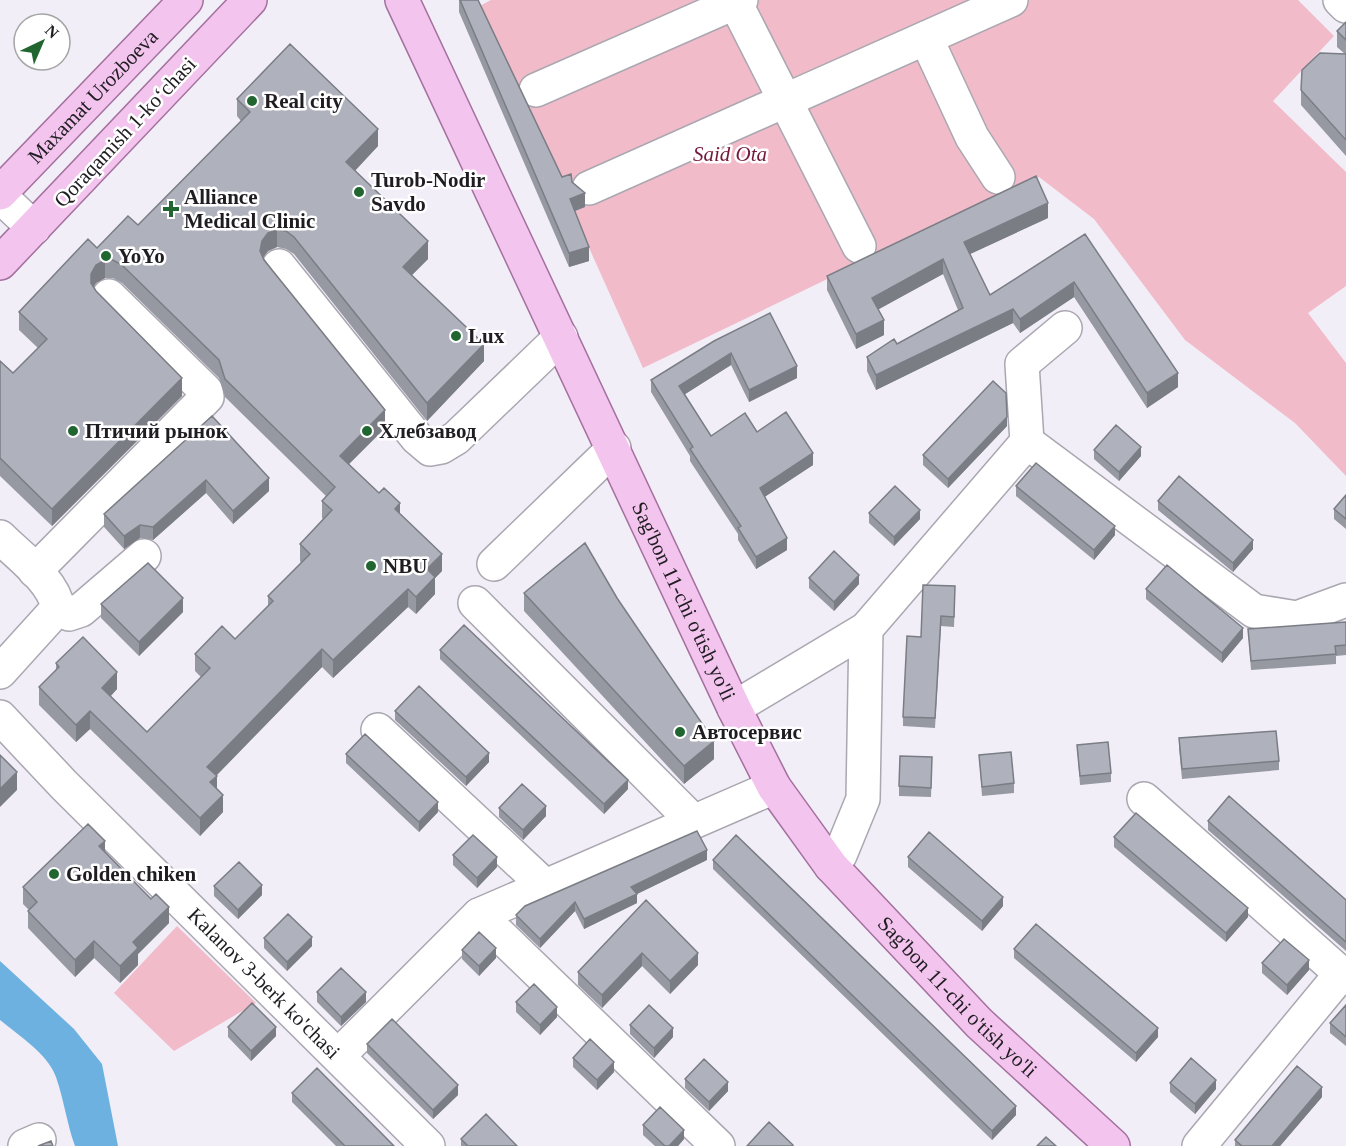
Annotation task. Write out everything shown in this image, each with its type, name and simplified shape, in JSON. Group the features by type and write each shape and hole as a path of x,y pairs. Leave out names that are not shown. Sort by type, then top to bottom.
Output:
{"main road":[{"name":"Maxamat Urozboeva","path":"0,194 186,0"},
{"name":"Qoraqamish 1-koʻchasi","path":"0,263 250,0"},
{"name":"Sag'bon 11-chi o'tish yo'li","path":"402,0 734,708 774,787 831,866 979,1023 1113,1146"}],"street":[{"path":"589,188 1011,0"},
{"path":"1340,0 1346,6"},
{"path":"536,90 737,1 784,100 859,246"},
{"path":"927,38 972,136 998,177"},
{"path":"0,194 34,228"},
{"path":"279,266 417,438 430,449 441,447 456,438 561,337"},
{"path":"35,572 207,398 206,391 109,296"},
{"path":"734,708 866,630 1027,442 1022,364 1065,328"},
{"path":"1027,442 1254,611 1297,618 1346,600"},
{"path":"494,564 614,448"},
{"path":"0,537 56,597 58,608"},
{"path":"58,608 69,614 81,610 144,556"},
{"path":"475,603 693,821"},
{"path":"0,672 58,608"},
{"path":"831,866 840,855 863,799 866,630"},
{"name":"Kalanov 3-berk ko'chasi","path":"0,717 64,785 429,1146"},
{"path":"378,730 545,886"},
{"path":"338,1056 479,915 774,787"},
{"path":"1144,799 1344,976 1199,1146"},
{"path":"479,915 718,1146"}],"green space":[{"name":"Said Ota","path":"491,0 1298,0 1334,36 1273,101 1346,172 1346,286 1308,313 1346,363 1346,476 1295,423 1185,340 1094,219 1039,177 643,368 573,212 585,207 577,185 563,190 476,8"},
{"path":"177,926 256,1003 174,1051 114,993"}],"water":[{"path":"0,961 74,1029 102,1064 118,1146 75,1146 59,1086 52,1069 32,1046 0,1020"}],"building":[{"path":"460,0 478,0 562,177 571,174 572,182 585,193 570,199 589,247 569,253"},
{"path":"1346,22 1346,40 1337,31"},
{"path":"290,44 378,129 346,162 428,241 403,267 484,344 427,403 294,237 286,231 277,230 268,233 262,241 260,251 264,260 385,410 340,456 379,493 384,488 400,503 395,509 442,554 427,569 435,577 416,597 408,589 333,660 322,649 207,767 217,776 210,782 223,795 200,818 90,711 76,725 39,687 59,667 56,663 83,637 117,672 102,688 147,732 210,668 195,654 222,626 235,639 273,601 268,596 310,554 300,544 332,510 322,501 335,487 225,379 219,360 122,265 113,260 105,260 96,265 91,274 91,283 96,291 182,378 52,509 0,458 0,361 13,373 47,339 19,312 88,239 97,248 128,216 138,225 250,112 237,99"},
{"path":"1320,53 1346,54 1346,140 1301,90 1302,70"},
{"path":"1036,176 1048,203 964,242 990,295 1085,234 1178,373 1147,393 1074,282 1020,319 1013,309 876,375 867,357 894,339 897,344 963,308 943,259 872,298 884,320 856,334 827,276"},
{"path":"770,313 797,366 749,390 731,353 679,386 711,436 745,413 757,432 786,412 813,453 760,488 787,538 756,557 738,528 741,526 690,449 693,447 651,380 714,341"},
{"path":"993,381 1006,393 1007,417 948,479 923,455"},
{"path":"212,416 269,478 233,511 206,480 153,527 140,525 124,536 104,514"},
{"path":"1116,425 1141,447 1119,472 1094,450"},
{"path":"1036,463 1115,526 1094,550 1016,486"},
{"path":"1179,476 1253,540 1233,563 1158,501"},
{"path":"895,486 920,510 894,537 869,513"},
{"path":"1346,495 1346,519 1334,509"},
{"path":"585,543 617,598 714,741 684,766 524,593"},
{"path":"834,551 859,575 834,602 809,578"},
{"path":"148,563 183,598 139,642 101,604"},
{"path":"1167,565 1243,628 1222,653 1146,589"},
{"path":"923,585 955,586 954,617 941,616 935,718 903,717 907,636 921,637"},
{"path":"1346,622 1346,645 1335,646 1336,654 1251,661 1248,629"},
{"path":"464,625 628,780 604,804 440,650"},
{"path":"419,686 489,753 466,777 395,711"},
{"path":"1276,731 1279,761 1182,769 1179,738"},
{"path":"365,734 438,802 419,822 346,754"},
{"path":"1108,742 1111,773 1080,776 1077,745"},
{"path":"1011,752 1014,783 982,787 979,755"},
{"path":"0,755 17,772 0,789"},
{"path":"900,756 932,757 931,788 899,786"},
{"path":"522,784 546,806 523,830 499,808"},
{"path":"1229,796 1346,900 1346,942 1208,821"},
{"path":"1136,813 1248,908 1226,933 1114,837"},
{"path":"88,824 105,841 99,846 151,899 156,894 169,907 133,942 138,948 120,966 94,941 75,960 28,911 37,902 23,887"},
{"path":"697,831 707,850 631,887 637,894 584,919 575,902 540,939 516,915 525,906"},
{"path":"929,832 1003,897 982,921 908,857"},
{"path":"473,835 497,857 477,878 453,855"},
{"path":"736,835 1016,1106 992,1131 713,860"},
{"path":"239,862 262,885 238,910 214,886"},
{"path":"646,900 698,953 670,981 642,953 602,995 578,972"},
{"path":"288,914 312,937 287,962 264,938"},
{"path":"1036,924 1158,1028 1136,1053 1014,949"},
{"path":"479,932 496,948 479,966 462,950"},
{"path":"1284,939 1309,960 1287,985 1262,963"},
{"path":"341,968 366,992 341,1017 317,992"},
{"path":"534,984 557,1007 540,1025 516,1002"},
{"path":"252,1003 276,1027 251,1051 228,1027"},
{"path":"649,1005 673,1028 654,1048 630,1025"},
{"path":"1346,1005 1346,1037 1330,1023"},
{"path":"392,1019 458,1085 433,1110 367,1044"},
{"path":"590,1039 614,1062 597,1080 573,1058"},
{"path":"1191,1058 1216,1080 1195,1104 1170,1083"},
{"path":"704,1059 728,1082 709,1102 685,1079"},
{"path":"1297,1066 1322,1087 1272,1146 1242,1146 1235,1140"},
{"path":"317,1068 394,1146 345,1146 292,1093"},
{"path":"660,1107 684,1130 669,1146 665,1146 643,1125"},
{"path":"486,1114 517,1146 468,1146 461,1139"},
{"path":"769,1122 793,1145 793,1146 747,1146"},
{"path":"1046,1137 1056,1146 1037,1146"},
{"path":"51,1141 53,1146 38,1146"}],"place":[{"name":"Real city","path":"252,101"},
{"name":"Turob-Nodir Savdo","path":"359,192"},
{"name":"Alliance Medical Clinic","path":"171,209"},
{"name":"YoYo","path":"106,256"},
{"name":"Lux","path":"456,336"},
{"name":"Птичий рынок","path":"73,431"},
{"name":"Хлебзавод","path":"367,431"},
{"name":"NBU","path":"371,566"},
{"name":"Автосервис","path":"680,732"},
{"name":"Golden chiken","path":"54,874"}]}
